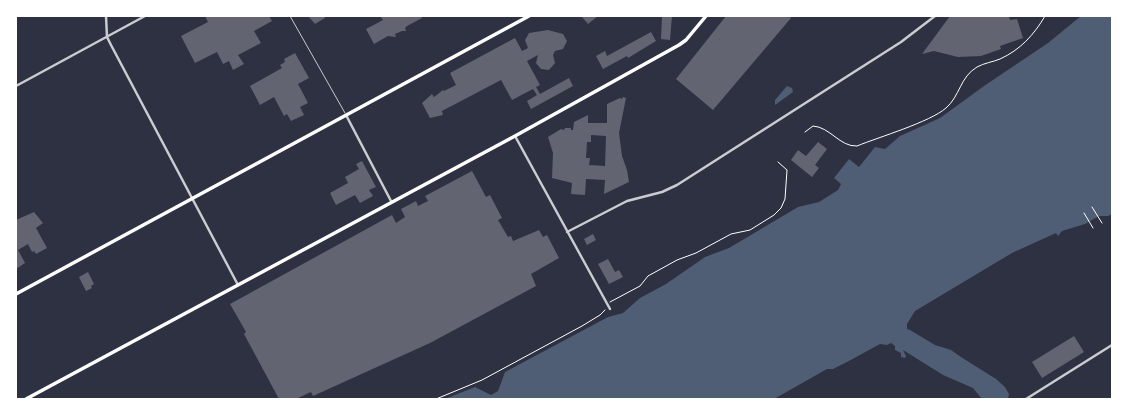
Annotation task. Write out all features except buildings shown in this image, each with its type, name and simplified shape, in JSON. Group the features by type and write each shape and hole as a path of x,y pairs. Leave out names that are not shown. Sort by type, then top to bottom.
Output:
{"main road":[{"path":"16,294 529,16"},
{"path":"26,399 391,201 515,136 679,45 686,40 706,16"}],"street":[{"path":"106,16 107,37 238,285"},
{"path":"16,86 146,16"},
{"path":"567,232 627,201 662,192 677,185 901,42 935,16"},
{"path":"346,115 391,201"},
{"path":"515,136 609,307"},
{"path":"1026,399 1112,345"}],"lane":[{"path":"290,16 346,115"}],"path":[{"path":"805,132 813,126 820,126 849,145 857,146 941,112 952,101 960,85 969,73 978,67 1001,59 1017,50 1030,38 1045,16"},
{"path":"436,399 482,380 600,315 609,307 613,299 640,286 648,276 731,234 750,230 778,212 783,203 787,182 787,170 778,162"},
{"path":"1092,207 1102,223"},
{"path":"1084,213 1093,228"}],"water":[{"path":"1081,16 1112,16 1112,214 1108,216 1099,216 1085,224 1062,231 1058,236 1056,233 1012,253 915,311 907,324 907,329 935,345 951,350 996,379 1005,387 1009,394 1008,399 982,399 973,388 943,375 903,350 906,356 905,358 901,357 901,353 895,350 895,346 891,343 887,345 880,344 833,369 827,369 774,399 445,399 475,387 491,395 498,391 505,372 608,317 623,313 640,298 666,284 705,257 729,248 798,207 819,202 838,190 841,184 834,178 849,159 859,167 875,147 885,149 900,136 940,118 1048,43"},
{"path":"787,86 792,88 793,92 775,105 775,100"}]}
